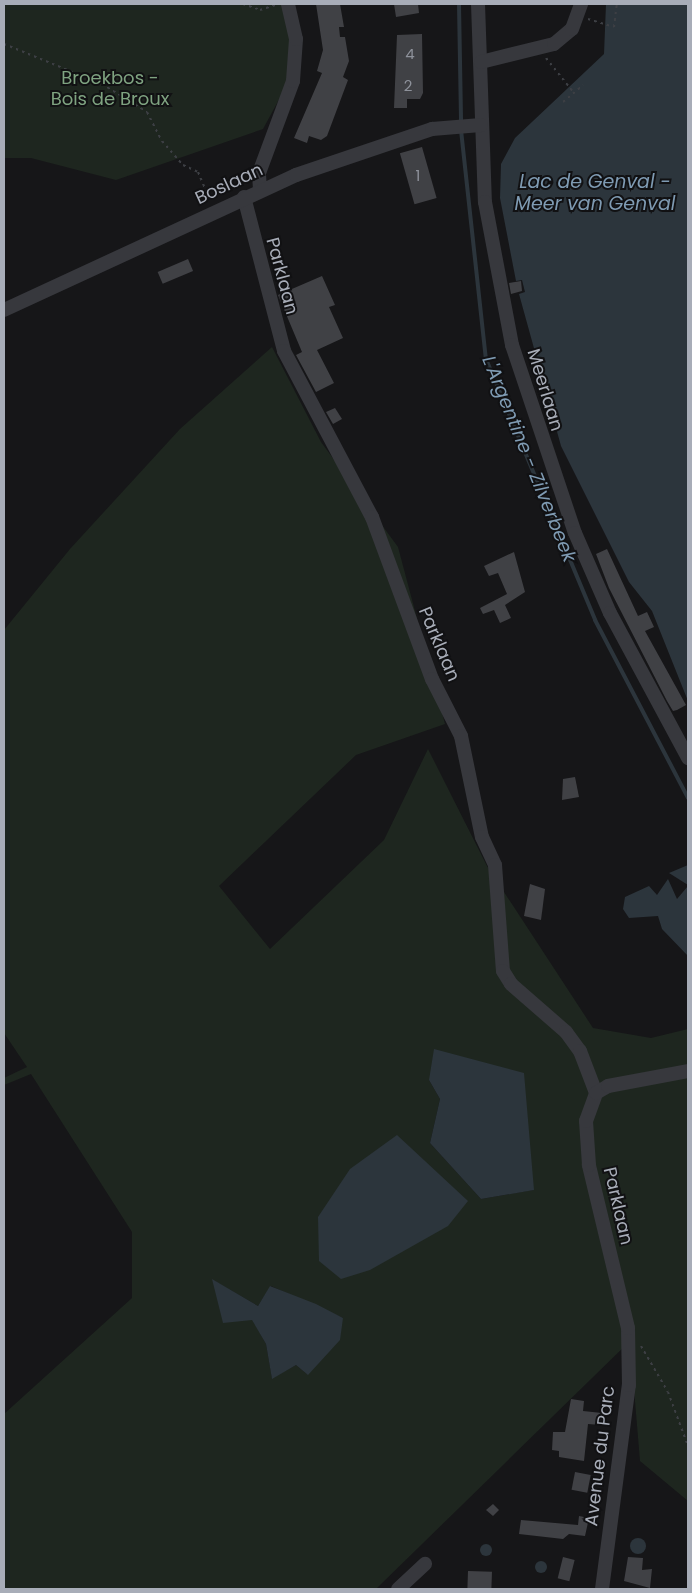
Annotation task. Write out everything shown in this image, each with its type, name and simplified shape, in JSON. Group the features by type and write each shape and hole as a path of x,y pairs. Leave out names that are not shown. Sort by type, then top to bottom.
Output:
{"street":[{"path":"260,189 258,173 293,81 296,39 288,4"},
{"name":"Meerlaan","path":"478,4 481,62 474,125 496,276 538,433 610,613 688,758"},
{"path":"481,62 542,49 572,29 580,10"},
{"name":"Boslaan","path":"4,310 260,189 383,143 452,125 474,125"},
{"name":"Parklaan","path":"244,197 284,351 372,517 432,679 461,736 482,837 494,864 503,971 511,984 575,1044 596,1093 585,1142 628,1328"},
{"path":"596,1093 608,1086 688,1071"},
{"name":"Avenue du Parc","path":"602,1589 629,1385 628,1328"},
{"path":"398,1589 425,1564"}],"path":[{"path":"242,4 260,10 277,4"},
{"path":"580,10 614,27 617,4"},
{"path":"4,44 102,84 147,112 162,142 183,165 198,172 208,196"},
{"path":"542,49 574,93"},
{"path":"563,102 583,85"},
{"path":"628,1328 656,1368 688,1446"},
{"path":"683,1433 688,1436"}],"green space":[{"name":"Broekbos - Bois de Broux","path":"4,4 292,4 288,83 263,129 116,180 31,158 4,158"},
{"path":"272,347 321,442 398,547 445,724 356,755 219,886 270,949 384,840 428,749 487,866 593,1028 651,1038 688,1029 688,1501 640,1461 630,1341 376,1589 4,1589 4,1414 132,1298 132,1232 31,1074 4,1085 4,1078 27,1067 4,1033 4,630 70,549 180,429","holes":["429,1080 528,1136 533,1190 481,1199 430,1143 440,1099","213,1280 258,1306 271,1286 343,1318 307,1374 296,1365 272,1378 266,1344 252,1319"]}],"water":[{"name":"Lac de Genval - Meer van Genval","path":"606,4 688,4 688,701 652,611 629,582 561,446 519,294 525,292 522,280 516,281 500,198 501,164 515,138 604,54"},
{"path":"688,865 688,885 669,873"},
{"path":"668,879 677,899 688,886 688,956 662,929 658,916 629,918 623,909 625,897 649,886 657,895"},
{"path":"434,1049 524,1073 534,1190 481,1199 430,1143 440,1099 429,1080"},
{"path":"397,1135 468,1201 448,1226 370,1270 341,1279 319,1261 318,1217 350,1169"},
{"path":"212,1279 258,1306 270,1286 316,1304 343,1318 340,1340 308,1375 296,1365 272,1379 266,1344 252,1320 223,1323"},
{"path":"635,1538 641,1538 646,1543 644,1552 635,1554 630,1549 630,1543"},
{"path":"484,1544 488,1544 492,1550 488,1556 484,1556 480,1552 480,1548"},
{"path":"539,1561 543,1561 547,1567 543,1573 539,1573 535,1569 535,1565"}],"building":[{"path":"316,4 340,4 344,27 339,27 340,37 345,37 349,61 343,77 348,80 327,136 321,140 309,136 307,143 294,138 322,73 317,71 323,50"},
{"path":"394,4 418,4 419,13 396,17"},
{"path":"422,34 423,93 420,99 407,99 407,108 394,108 397,35"},
{"path":"422,147 437,198 414,204 400,153"},
{"path":"188,259 193,271 163,284 158,272"},
{"path":"322,276 335,305 329,307 343,338 317,350 334,383 316,392 296,355 302,352 278,295"},
{"path":"521,281 522,291 511,294 509,283"},
{"path":"335,408 342,419 333,424 326,412"},
{"path":"607,549 638,616 647,612 654,627 645,631 686,705 677,710 673,711 667,701 609,588 596,554"},
{"path":"514,552 525,592 505,605 511,618 500,623 494,610 483,614 480,608 507,594 498,573 489,576 484,566"},
{"path":"575,777 579,797 562,800 563,779"},
{"path":"530,884 545,889 541,920 524,916"},
{"path":"571,1399 584,1401 583,1411 602,1413 601,1425 588,1424 584,1461 559,1457 559,1451 552,1450 553,1432 565,1432"},
{"path":"575,1472 591,1475 587,1493 572,1490"},
{"path":"493,1504 499,1510 493,1516 486,1510"},
{"path":"579,1516 589,1518 585,1536 569,1534 563,1539 519,1534 521,1520 578,1525"},
{"path":"563,1557 575,1560 569,1581 558,1578"},
{"path":"628,1557 643,1558 642,1570 652,1569 650,1588 624,1581"},
{"path":"468,1571 492,1572 491,1589 467,1588"}],"waterway":[{"name":"L'Argentine - Zilverbeek","path":"459,4 461,123"},
{"name":"L'Argentine - Zilverbeek","path":"461,130 486,359 595,620 688,798"}]}
